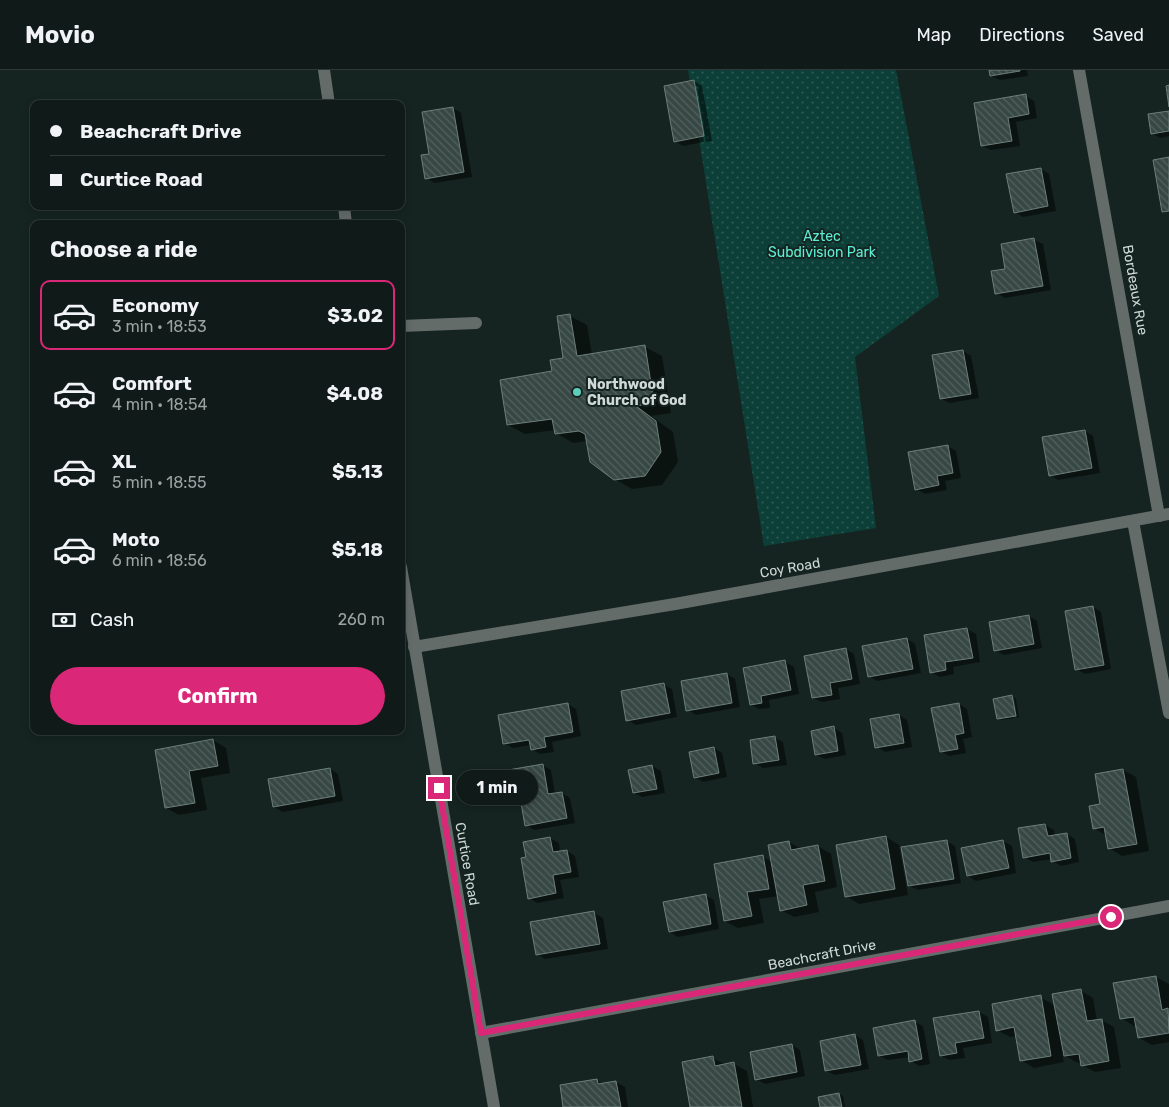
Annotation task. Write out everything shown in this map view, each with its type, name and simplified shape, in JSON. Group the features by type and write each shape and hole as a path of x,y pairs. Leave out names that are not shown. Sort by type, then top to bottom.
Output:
{"street":[{"path":"324,70 328,100"},
{"name":"Bordeaux Rue","path":"1079,70 1164,515"},
{"path":"405,326 476,323"},
{"name":"Coy Road","path":"414,647 675,604 1164,515"},
{"path":"1133,521 1169,713"},
{"name":"Curtice Road","path":"405,592 494,1107"},
{"name":"Beachcraft Drive","path":"481,1033 1169,906"}],"green space":[{"name":"Aztec Subdivision Park","path":"688,70 896,70 939,296 855,357 876,528 764,546"}],"building":[{"path":"989,70 1020,70 1020,71 990,76"},
{"path":"694,80 704,136 674,142 664,86"},
{"path":"1169,85 1169,107 1166,86"},
{"path":"1026,94 1029,114 1008,118 1012,141 981,146 974,103"},
{"path":"453,107 464,172 425,179 421,155 429,154 422,112"},
{"path":"1169,111 1169,131 1151,134 1148,114"},
{"path":"1169,157 1169,211 1162,212 1153,160"},
{"path":"1041,168 1048,206 1014,213 1006,174"},
{"path":"1034,238 1043,286 995,294 991,271 1005,269 1001,244"},
{"name":"Northwood Church of God","path":"570,314 577,356 645,345 654,403 636,406 656,421 661,452 645,476 614,480 590,462 585,434 579,431 555,434 552,419 507,425 500,380 552,371 550,360 563,358 557,316"},
{"path":"963,350 971,394 940,399 932,355"},
{"path":"1085,430 1092,468 1049,476 1042,437"},
{"path":"948,445 953,473 937,476 939,485 915,490 908,452"},
{"path":"1093,606 1104,665 1075,670 1065,611"},
{"path":"1029,615 1034,644 994,651 989,622"},
{"path":"967,628 973,658 945,662 946,670 930,673 924,635"},
{"path":"907,638 913,669 868,677 862,646"},
{"path":"846,648 852,679 830,683 832,695 812,698 804,656"},
{"path":"785,660 791,690 761,696 762,703 750,705 743,668"},
{"path":"727,673 732,703 686,711 681,681"},
{"path":"664,683 670,713 626,721 621,691"},
{"path":"1012,695 1016,716 997,719 993,699"},
{"path":"568,703 573,732 544,737 546,747 531,750 529,740 503,744 498,715"},
{"path":"959,703 964,733 955,735 958,749 940,752 931,708"},
{"path":"899,714 904,743 875,748 870,719"},
{"path":"834,726 838,751 815,755 811,731"},
{"path":"775,736 779,760 753,764 750,740"},
{"path":"213,739 218,766 189,771 195,803 165,808 155,750"},
{"path":"714,747 719,773 694,778 689,752"},
{"path":"543,764 548,794 562,792 567,818 525,826 519,791 512,792 508,770"},
{"path":"652,765 657,789 633,793 628,770"},
{"path":"330,768 335,796 273,807 268,779"},
{"path":"1123,769 1137,844 1108,849 1104,827 1093,829 1089,806 1100,804 1095,774"},
{"path":"1045,824 1048,836 1067,833 1071,858 1051,862 1050,853 1023,858 1018,828"},
{"path":"886,836 895,889 845,897 836,845"},
{"path":"550,837 553,852 567,850 571,872 553,875 556,893 528,899 521,858 526,857 523,842"},
{"path":"947,840 954,879 908,886 901,847"},
{"path":"1003,840 1009,868 967,876 961,848"},
{"path":"789,841 791,850 818,845 825,881 803,885 807,905 780,911 768,845"},
{"path":"763,855 769,889 747,892 752,916 724,921 714,864"},
{"path":"706,894 711,924 669,932 663,902"},
{"path":"594,911 600,944 536,955 530,922"},
{"path":"1156,976 1162,1010 1168,1008 1169,1033 1138,1038 1134,1017 1120,1019 1113,983"},
{"path":"1081,989 1087,1021 1102,1019 1109,1061 1081,1066 1079,1054 1064,1056 1052,994"},
{"path":"1041,995 1051,1056 1020,1061 1014,1027 996,1031 992,1004"},
{"path":"979,1011 984,1038 955,1043 957,1053 940,1056 933,1018"},
{"path":"915,1020 922,1059 909,1062 908,1051 878,1056 873,1028"},
{"path":"855,1034 861,1065 825,1071 820,1041"},
{"path":"792,1044 797,1072 755,1080 750,1052"},
{"path":"713,1056 715,1066 734,1062 742,1107 690,1107 682,1062"},
{"path":"597,1079 598,1084 616,1081 621,1107 563,1107 560,1085"},
{"path":"839,1093 842,1107 820,1107 818,1097"}],"place":[{"name":"Northwood Church of God","path":"577,392"}],"route":[{"path":"439,788 481,1033 1111,917"}]}
